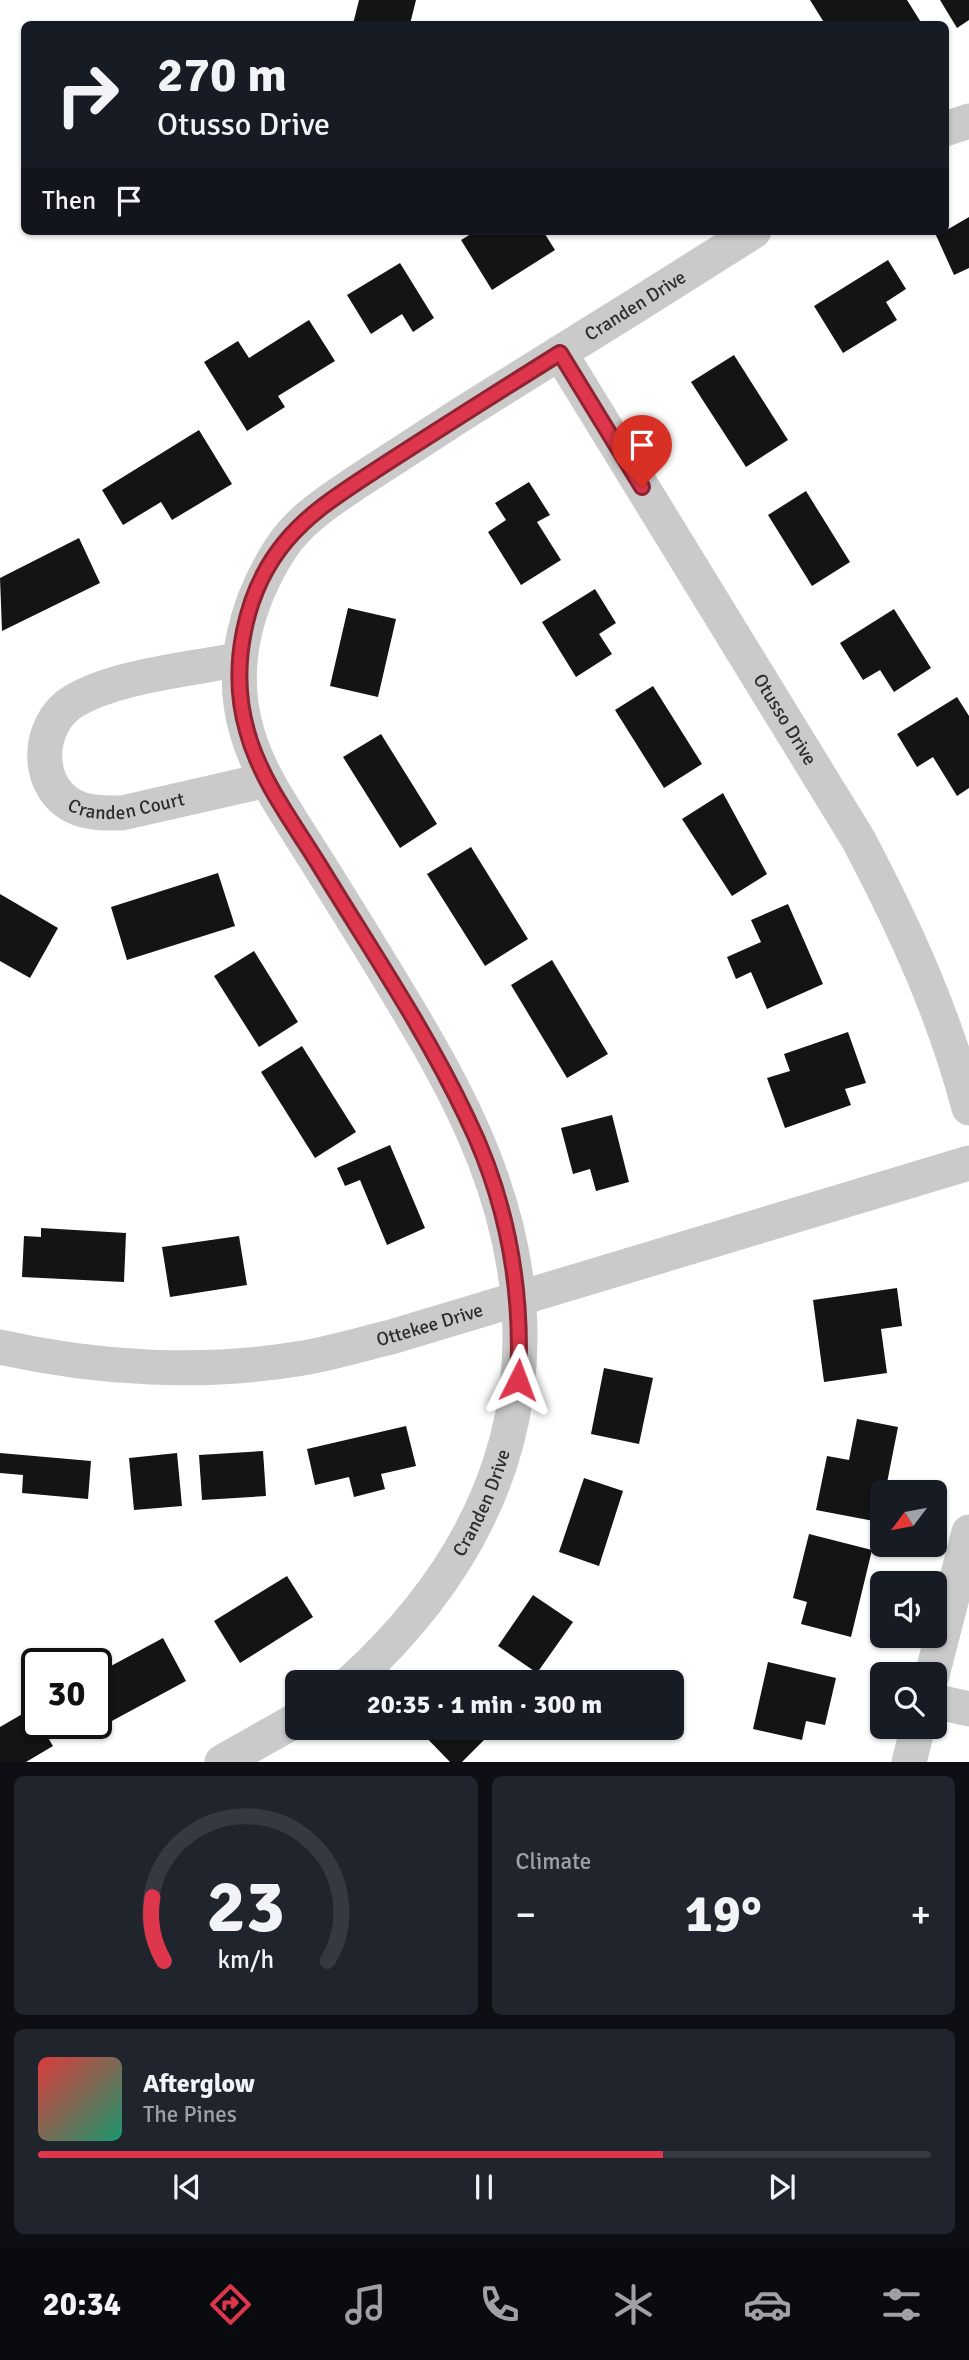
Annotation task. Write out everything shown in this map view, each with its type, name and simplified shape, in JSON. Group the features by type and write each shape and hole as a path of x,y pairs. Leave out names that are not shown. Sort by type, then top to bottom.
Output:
{"street":[{"path":"949,128 969,121"},
{"name":"Cranden Drive","path":"364,1670 428,1602 453,1566 484,1508 506,1445 518,1380 518,1297 506,1224 468,1119 426,1038 267,780 247,731 239,682 243,634 258,587 283,544 327,501 386,461 748,235"},
{"name":"Otusso Drive","path":"560,353 858,839 901,921 938,1006 969,1108"},
{"name":"Cranden Court","path":"240,659 115,685 72,702 55,718 45,738 46,773 59,795 77,808 99,814 122,813 267,780"},
{"name":"Ottekee Drive","path":"0,1347 49,1358 117,1366 187,1368 302,1359 391,1337 969,1163"},
{"path":"935,1662 969,1532"},
{"path":"947,1704 969,1709"},
{"path":"222,1762 285,1726"},
{"path":"909,1762 915,1739"}],"building":[{"path":"359,0 416,0 411,21 354,21"},
{"path":"810,0 907,0 920,21 823,21"},
{"path":"940,0 969,0 969,20 957,28"},
{"path":"969,217 969,268 954,275 936,235 949,235 949,229"},
{"path":"469,235 546,235 555,250 492,290 461,240"},
{"path":"888,260 906,289 886,302 897,320 843,353 814,306"},
{"path":"400,263 434,318 413,332 402,314 371,334 347,295"},
{"path":"309,320 335,361 278,396 285,407 247,431 204,362 238,341 249,358"},
{"path":"734,355 788,440 746,467 691,382"},
{"path":"199,430 232,484 172,520 161,502 123,525 102,490"},
{"path":"529,482 550,515 537,522 561,560 521,585 488,532 506,520 495,503"},
{"path":"806,491 850,562 812,586 768,515"},
{"path":"79,538 100,583 2,631 0,578"},
{"path":"595,589 616,623 599,634 612,654 576,677 542,622"},
{"path":"348,608 396,619 378,697 330,686"},
{"path":"894,609 931,668 894,692 880,670 863,680 840,643"},
{"path":"653,686 702,764 664,788 615,710"},
{"path":"957,697 969,716 969,788 957,796 933,757 917,767 897,734"},
{"path":"381,734 437,824 400,848 343,757"},
{"path":"723,793 767,874 732,896 682,819"},
{"path":"471,847 528,939 485,966 427,874"},
{"path":"218,873 235,926 127,960 111,907"},
{"path":"0,894 58,928 30,978 0,961"},
{"path":"788,904 823,984 767,1009 751,972 736,979 727,957 761,942 751,920"},
{"path":"254,951 298,1022 259,1047 214,976"},
{"path":"552,960 608,1054 567,1078 511,985"},
{"path":"848,1032 866,1083 845,1089 851,1105 785,1128 767,1078 790,1071 784,1054"},
{"path":"302,1046 356,1132 315,1158 261,1072"},
{"path":"612,1115 629,1182 596,1191 590,1169 573,1174 561,1128"},
{"path":"390,1145 425,1228 387,1245 360,1180 345,1186 337,1168"},
{"path":"41,1228 126,1233 124,1282 22,1277 24,1236 41,1237"},
{"path":"239,1236 247,1285 170,1297 162,1247"},
{"path":"897,1288 902,1326 881,1329 887,1373 824,1382 813,1300"},
{"path":"604,1368 653,1378 639,1444 591,1434"},
{"path":"857,1419 898,1427 888,1480 870,1480 870,1520 816,1510 827,1456 849,1460"},
{"path":"406,1426 416,1466 381,1474 385,1489 354,1497 349,1477 315,1485 307,1449"},
{"path":"263,1451 266,1496 202,1500 199,1455"},
{"path":"0,1453 91,1461 88,1499 22,1493 23,1475 0,1473"},
{"path":"177,1453 182,1506 134,1510 129,1458"},
{"path":"584,1478 623,1491 599,1566 559,1552"},
{"path":"809,1534 870,1549 851,1637 801,1624 807,1602 793,1598"},
{"path":"287,1576 313,1617 240,1663 214,1621"},
{"path":"533,1595 573,1622 539,1670 533,1670 498,1646"},
{"path":"163,1638 186,1681 112,1721 112,1665"},
{"path":"768,1662 836,1678 825,1725 806,1721 802,1740 753,1729"},
{"path":"21,1715 21,1739 49,1739 53,1746 26,1762 0,1762 0,1727"},
{"path":"429,1740 484,1740 462,1762 450,1762"}],"route":[{"path":"518,1380 521,1336 518,1297 506,1224 485,1160 468,1119 426,1038 261,769 247,731 242,707 239,682 243,634 258,587 283,544 317,509 386,461 560,353 642,487"}]}
